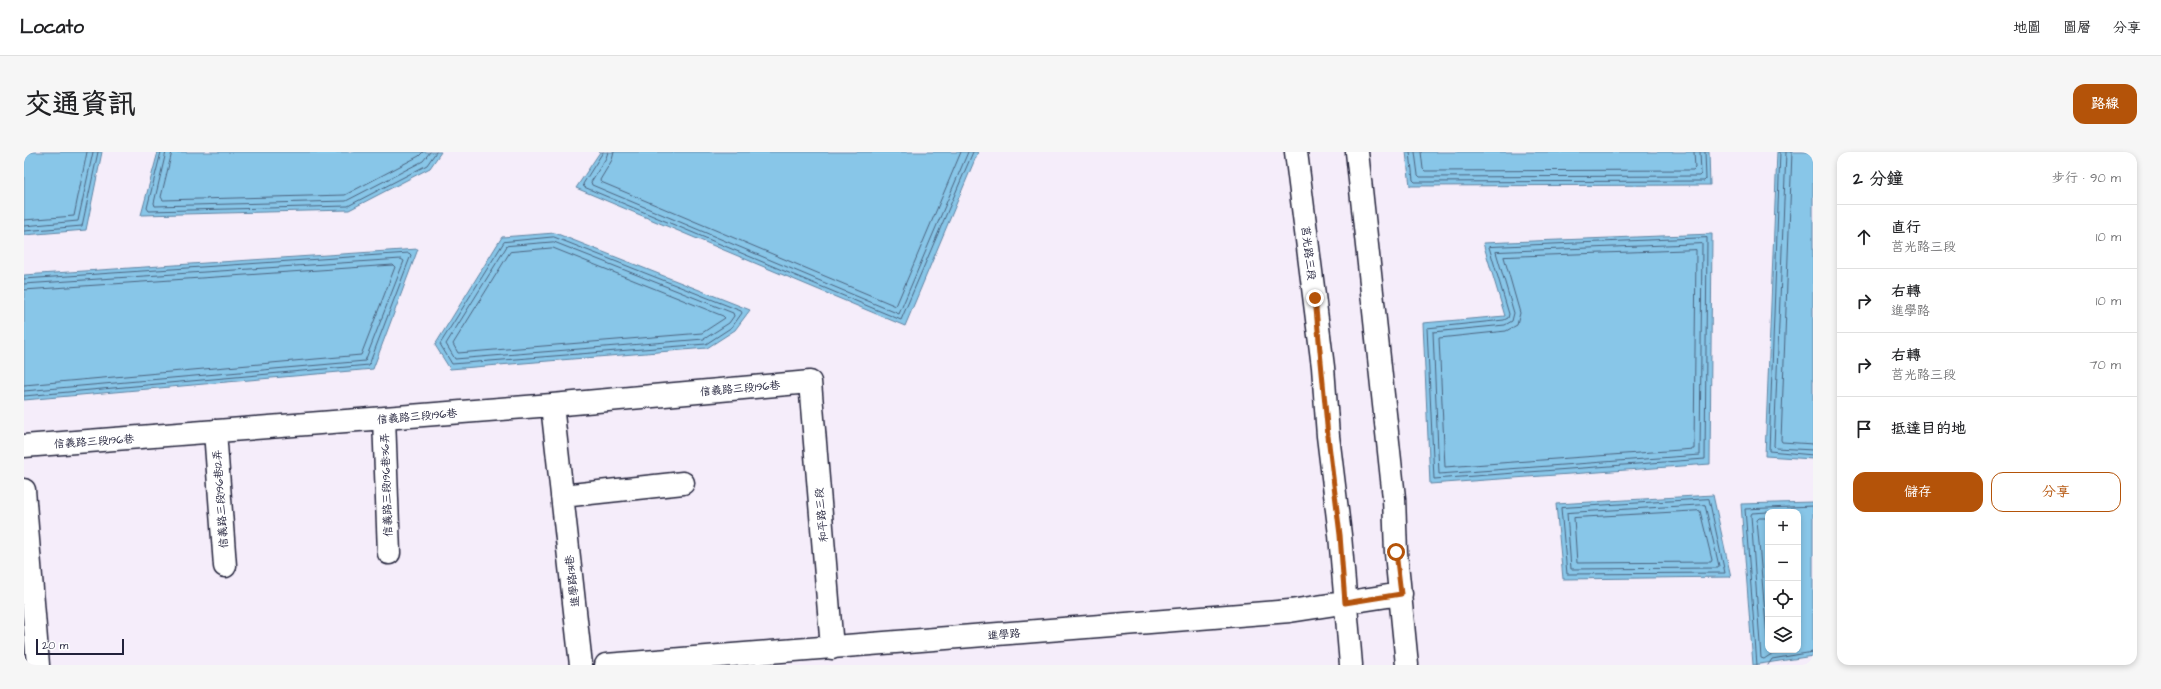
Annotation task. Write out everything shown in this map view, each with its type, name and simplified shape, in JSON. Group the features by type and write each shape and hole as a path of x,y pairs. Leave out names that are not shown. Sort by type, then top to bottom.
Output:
{"street":[{"name":"莒光路三段","path":"1296,152 1322,360 1328,436 1340,535 1351,665"},
{"path":"1357,152 1394,498 1396,552 1408,665"},
{"name":"信義路三段196巷","path":"24,446 552,405 810,382"},
{"name":"和平路三段","path":"810,382 832,648"},
{"name":"進學路131巷","path":"552,405 581,665"},
{"name":"信義路三段196巷36弄","path":"384,418 389,553"},
{"name":"信義路三段196巷12弄","path":"215,431 225,566"},
{"path":"562,496 683,483"},
{"path":"24,490 38,665"},
{"name":"進學路","path":"606,665 1290,611 1401,594"}],"water":[{"path":"24,152 102,152 86,230 24,235"},
{"path":"158,152 441,152 430,168 349,210 141,215"},
{"path":"600,152 978,152 905,326 576,188"},
{"path":"1406,152 1709,152 1710,185 1410,186"},
{"path":"1777,152 1813,152 1813,459 1765,456"},
{"path":"555,233 750,310 735,330 707,348 450,369 435,345 502,237"},
{"path":"1712,234 1710,464 1430,484 1423,323 1505,316 1483,243"},
{"path":"418,249 373,369 24,400 24,275"},
{"path":"1713,495 1731,577 1563,579 1556,504"},
{"path":"1813,502 1813,656 1753,665 1741,504"}],"route":[{"path":"1315,298 1323,367 1328,436 1340,535 1345,603 1401,594 1396,552"}]}
